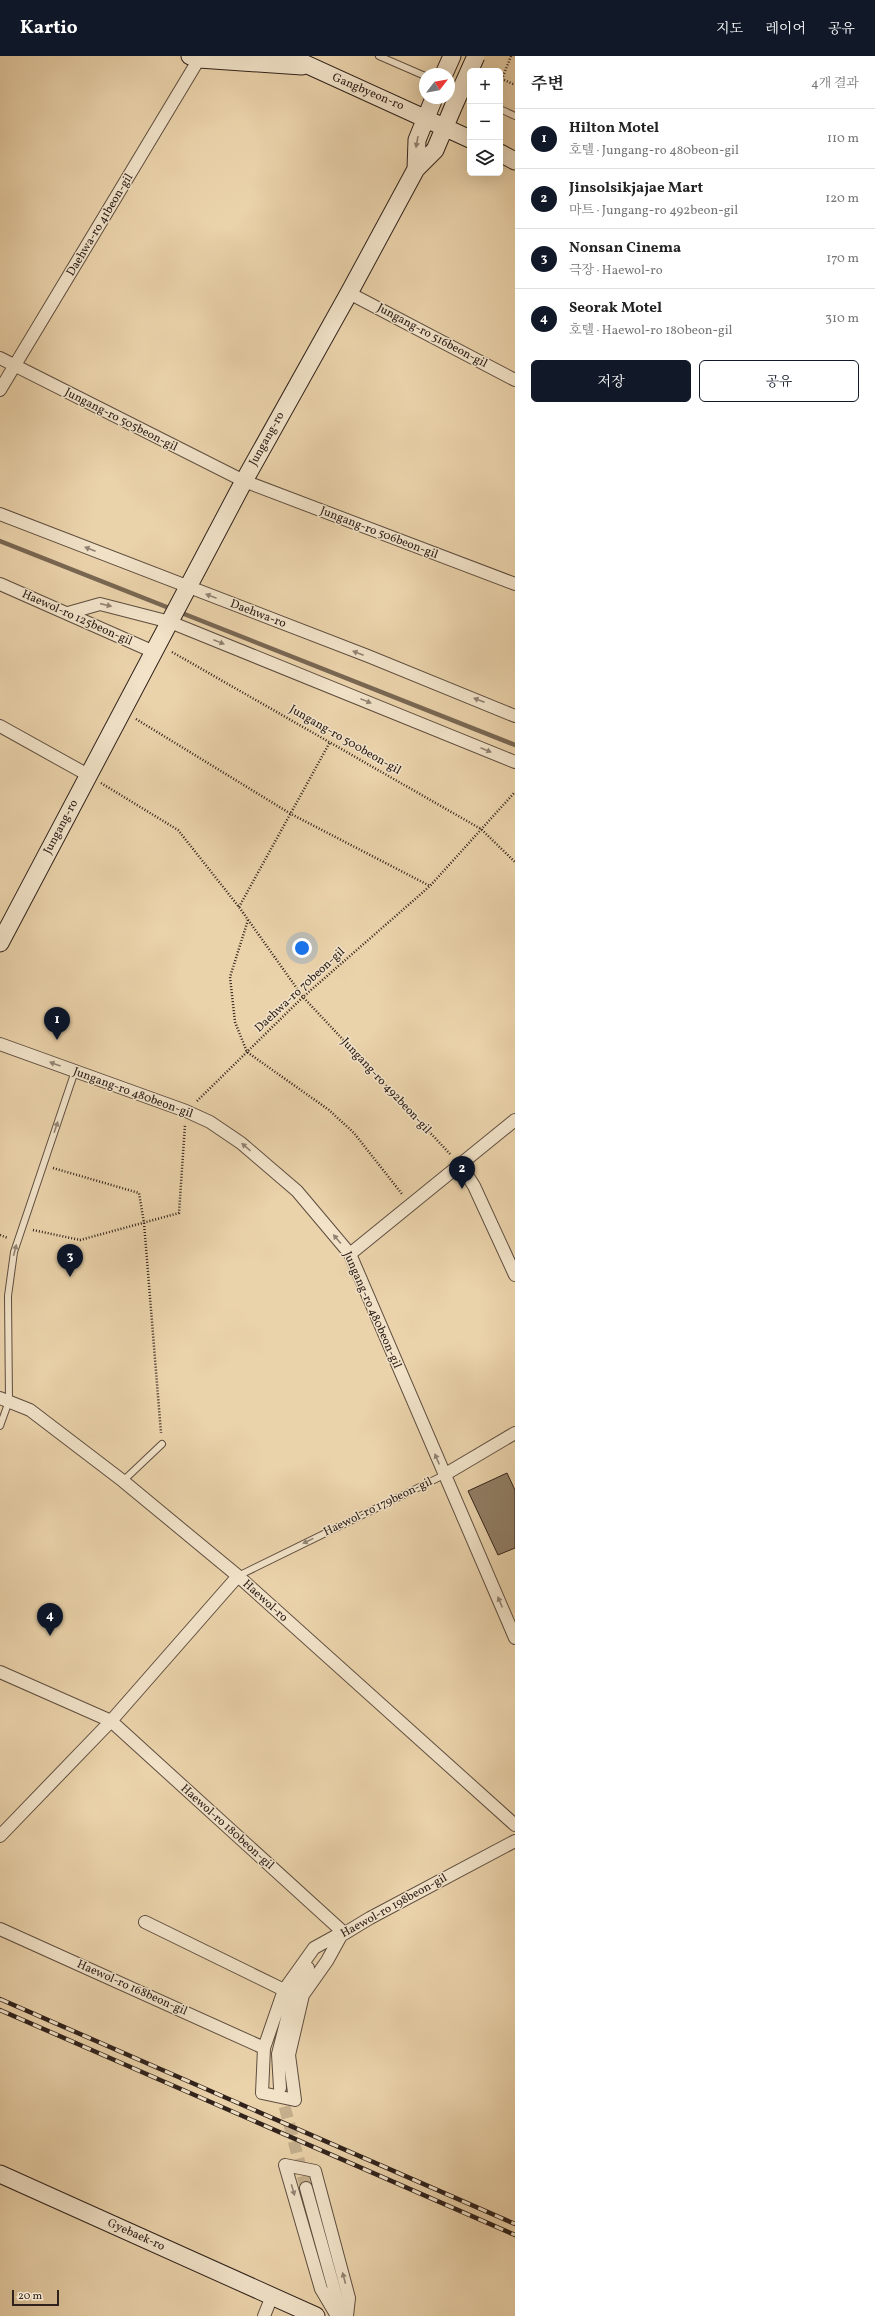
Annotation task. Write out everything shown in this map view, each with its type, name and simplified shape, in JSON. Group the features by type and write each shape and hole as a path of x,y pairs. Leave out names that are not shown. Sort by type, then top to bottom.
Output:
{"main road":[{"name":"Gangbyeon-ro","path":"288,56 426,117 467,138"},
{"path":"447,68 452,56"},
{"name":"Jungang-ro","path":"0,943 244,481 416,169 435,150 476,56"},
{"name":"Gangbyeon-ro","path":"194,57 310,67"},
{"name":"Jungang-ro","path":"416,169 417,140 431,104"},
{"path":"503,155 515,161"},
{"name":"Gyebaek-ro","path":"0,2174 316,2316"}],"street":[{"name":"Daehwa-ro 41beon-gil","path":"0,390 16,367 194,57"},
{"name":"Jungang-ro 516beon-gil","path":"349,293 515,380"},
{"name":"Jungang-ro 505beon-gil","path":"0,358 244,481"},
{"name":"Jungang-ro 506beon-gil","path":"244,481 515,584"},
{"name":"Daehwa-ro","path":"0,514 468,696 515,716"},
{"name":"Haewol-ro 125beon-gil","path":"0,584 156,648"},
{"path":"68,613 100,604 170,622 515,762"},
{"path":"0,726 88,775"},
{"name":"Jungang-ro 480beon-gil","path":"0,1044 186,1111 210,1122 241,1143 296,1191 350,1254 515,1638"},
{"path":"350,1254 515,1120"},
{"path":"460,1164 474,1186 515,1275"},
{"name":"Haewol-ro","path":"4,1399 30,1410 124,1481 238,1576 515,1825"},
{"name":"Haewol-ro 179beon-gil","path":"444,1475 515,1433"},
{"path":"0,1836 111,1721 238,1576"},
{"name":"Haewol-ro 180beon-gil","path":"0,1672 111,1721 343,1932"},
{"name":"Haewol-ro 198beon-gil","path":"280,2088 278,2054 294,1991 318,1954 343,1932 515,1841"},
{"path":"145,1922 284,1990"},
{"name":"Haewol-ro 168beon-gil","path":"0,1929 264,2048"},
{"path":"343,1932 327,1961 303,1995 289,2055 295,2100 262,2093 264,2048 284,1990 314,1948 343,1932"},
{"path":"338,2316 321,2289 285,2166 314,2171 349,2298 347,2316"},
{"path":"306,2188 342,2316"},
{"path":"264,2316 272,2296"}],"lane":[{"path":"379,56 419,73"},
{"path":"455,90 467,95"},
{"path":"503,110 515,116"},
{"path":"0,1426 4,1399 8,1296 14,1252 75,1071"},
{"path":"124,1481 162,1444"},
{"name":"Haewol-ro 179beon-gil","path":"238,1576 444,1475"}],"path":[{"path":"511,56 502,79 515,85"},
{"name":"Jungang-ro 500beon-gil","path":"156,648 330,742 482,829 515,862"},
{"path":"123,711 292,814 430,886"},
{"path":"239,907 292,814 330,742"},
{"name":"Jungang-ro 492beon-gil","path":"88,775 178,830 239,907 303,997 460,1164"},
{"name":"Daehwa-ro 70beon-gil","path":"186,1111 303,997 430,886 515,792"},
{"path":"248,920 230,977 235,1022 247,1052 314,1098 354,1133 410,1204"},
{"path":"22,1228 80,1240 178,1213 186,1111"},
{"path":"43,1165 139,1193 144,1222 162,1444"}],"building":[{"path":"507,1473 515,1490 515,1548 498,1555 468,1491"}],"waterway":[{"path":"0,541 515,745"}],"tunnel":[{"path":"280,2089 306,2188"}],"railway":[{"path":"0,1999 515,2224"},
{"path":"0,2010 515,2235"}],"place":[{"name":"Hilton Motel","path":"57,1040"},
{"name":"Jinsolsikjajae Mart","path":"462,1189"},
{"name":"Nonsan Cinema","path":"70,1277"},
{"name":"Seorak Motel","path":"50,1636"}]}
